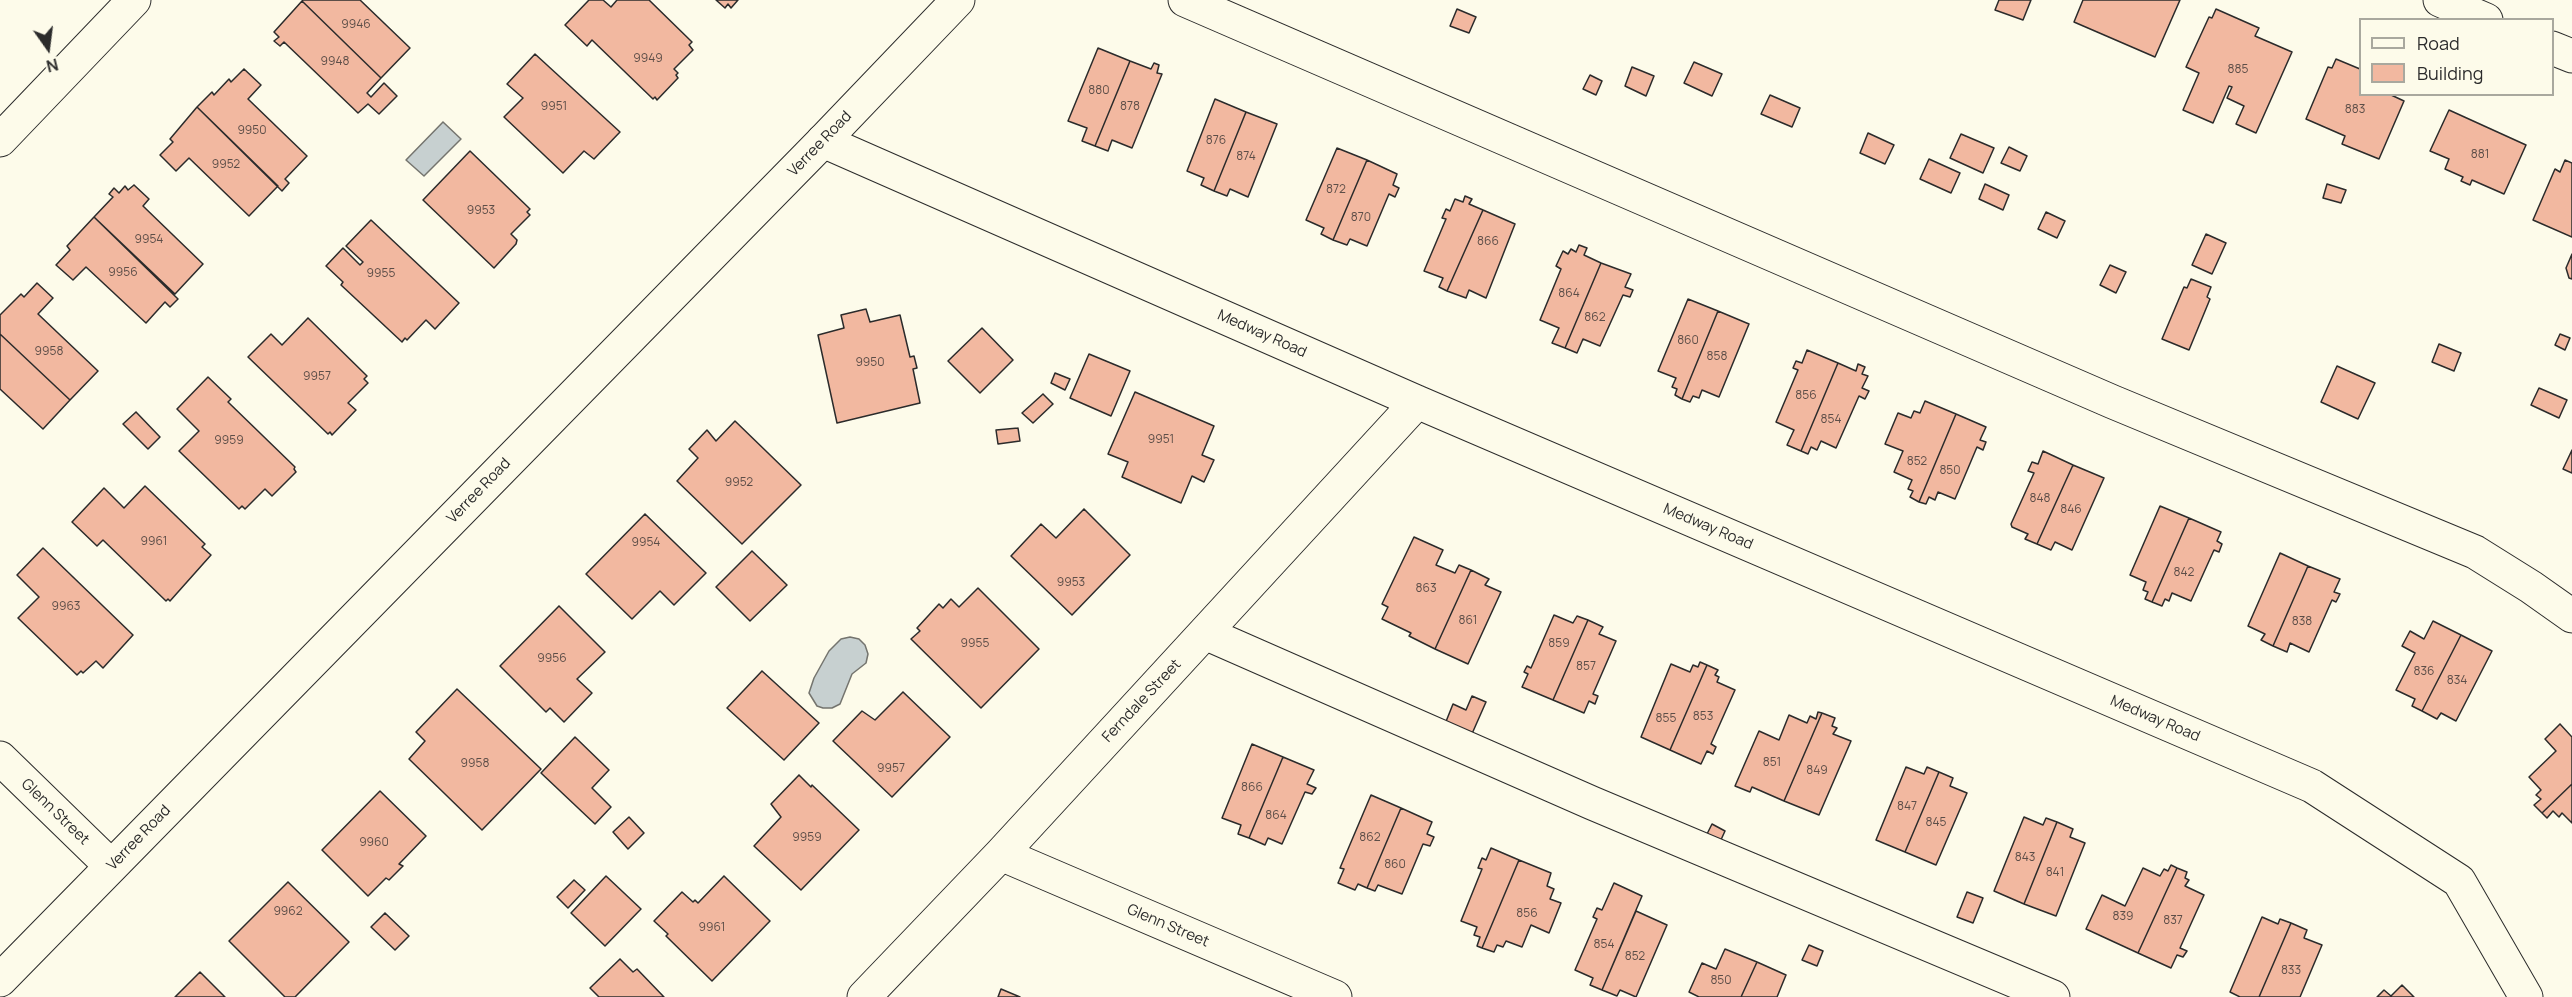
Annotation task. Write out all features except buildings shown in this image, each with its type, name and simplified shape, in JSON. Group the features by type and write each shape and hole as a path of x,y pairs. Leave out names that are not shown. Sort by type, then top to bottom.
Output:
{"street":[{"path":"0,140 134,0"},
{"name":"Verree Road","path":"0,980 823,141 957,0"},
{"path":"1185,0 2102,397 2475,552 2572,616"},
{"path":"2440,0 2481,18"},
{"path":"2554,48 2572,56"},
{"name":"Medway Road","path":"823,141 1417,402 2312,786 2459,881 2526,997"},
{"name":"Ferndale Street","path":"864,997 1001,854 1417,402"},
{"path":"1204,633 1592,803 2053,997"},
{"name":"Glenn Street","path":"0,758 111,866"},
{"name":"Glenn Street","path":"1001,854 1335,997"}],"shaded area":[{"path":"443,122 461,139 424,176 406,160"},
{"path":"850,637 859,639 865,645 868,654 866,663 852,674 840,704 832,708 817,706 809,693 814,678 829,651 841,639"}]}
